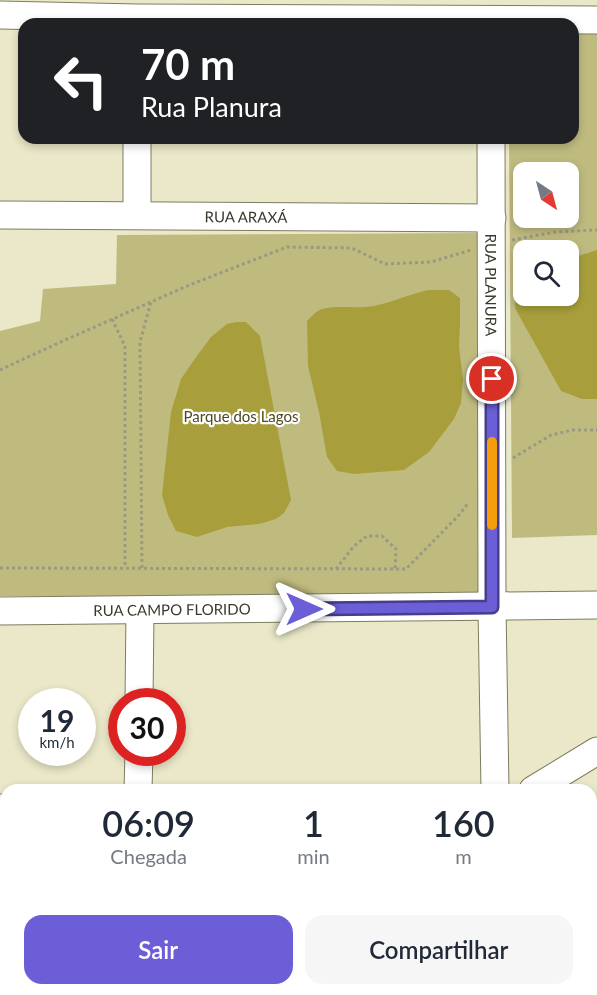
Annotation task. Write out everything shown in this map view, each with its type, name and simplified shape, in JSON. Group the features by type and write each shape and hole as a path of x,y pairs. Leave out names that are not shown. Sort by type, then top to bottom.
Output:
{"street":[{"path":"0,15 491,14 562,18"},
{"path":"579,19 597,20"},
{"path":"137,144 137,215"},
{"name":"RUA PLANURA","path":"491,144 492,607 495,784"},
{"name":"RUA ARAXÁ","path":"0,215 137,215 492,231"},
{"name":"RUA CAMPO FLORIDO","path":"0,611 597,605"},
{"path":"139,688 140,611"},
{"path":"543,784 597,751"},
{"path":"138,784 139,766"}],"path":[{"path":"0,370 187,286 287,247 352,248 385,264 431,262 492,231 597,230"},
{"path":"142,568 140,342 151,302"},
{"path":"112,319 125,346 125,567"},
{"path":"492,470 551,435 573,430 597,430"},
{"path":"0,568 406,569 460,514 473,496"},
{"path":"336,568 354,546 367,536 382,536 396,549 395,569"}],"green space":[{"path":"579,34 597,34 597,535 512,538 509,144 579,144"},
{"name":"Parque dos Lagos","path":"477,233 484,596 0,596 0,331 40,321 43,289 116,284 117,235"}],"shaded area":[{"path":"597,250 597,399 582,399 561,391 515,307 579,306 579,256"},
{"path":"428,290 449,290 460,298 459,347 463,379 461,403 454,419 429,452 404,470 354,474 337,471 327,457 308,366 307,321 322,309 374,306"},
{"path":"246,322 260,336 291,500 284,513 276,519 259,524 227,527 197,537 176,531 162,495 171,412 181,379 194,360 211,337 227,324"}],"slow traffic":[{"path":"492,442 492,525"}],"route":[{"path":"304,609 492,607 492,379"}]}
